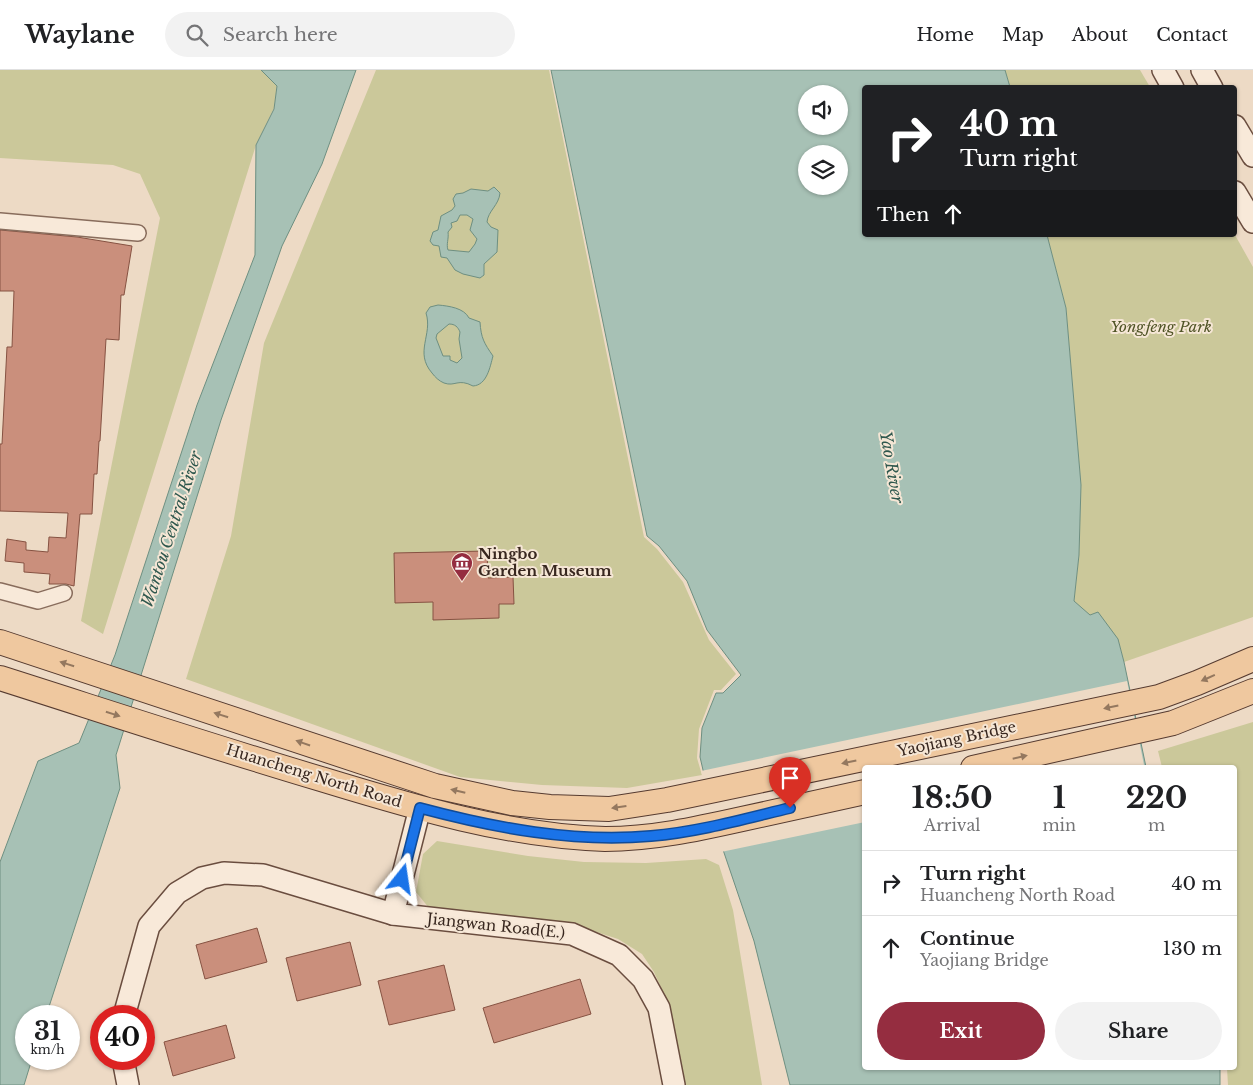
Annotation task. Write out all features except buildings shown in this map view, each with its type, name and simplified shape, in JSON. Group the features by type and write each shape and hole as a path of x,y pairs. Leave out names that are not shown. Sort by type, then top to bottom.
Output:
{"main road":[{"name":"Huancheng North Road","path":"0,642 434,786 512,803 550,807 609,809 667,800"},
{"name":"Yaojiang Bridge","path":"667,800 1159,697 1253,659"},
{"name":"Huancheng North Road","path":"0,678 250,757 420,808 527,831 606,839 652,836 696,830 862,793"},
{"path":"1210,709 1253,691"},
{"path":"1210,709 1242,706 1253,702"},
{"name":"Yaojiang Bridge","path":"986,765 1173,723 1210,709"}],"street":[{"path":"1163,70 1171,85"},
{"path":"1202,70 1210,85"},
{"path":"1237,129 1253,156"},
{"path":"1237,195 1253,222"},
{"path":"0,221 138,234"},
{"path":"0,591 38,601 64,593"},
{"path":"393,914 420,808"},
{"name":"Jiangwan Road(E.)","path":"127,1005 149,926 177,893 202,878 224,873 263,875 393,914 572,934 619,955 643,979 659,1008 674,1085"},
{"path":"125,1070 128,1085"}],"green space":[{"path":"0,70 261,70 277,86 274,108 256,145 103,634 81,621 160,218 140,174 113,165 0,158"},
{"path":"376,70 549,70 644,537 657,549 683,582 709,640 736,674 721,690 714,690 699,729 697,758 702,775 627,788 542,785 460,777 186,679 231,536 264,343"},
{"path":"1005,70 1140,70 1149,85 1009,85"},
{"name":"Yongfeng Park","path":"1048,237 1236,237 1253,267 1253,617 1124,662 1118,639 1074,602 1079,555 1081,485 1066,308"},
{"path":"1253,722 1253,1085 1228,1085 1227,1070 1237,1070 1237,765 1162,765 1158,751"},
{"path":"437,841 528,856 584,862 646,863 706,859 719,865 733,910 762,1085 684,1085 668,1003 654,972 642,954 618,939 572,924 429,908 416,892 423,854"}],"water":[{"name":"Wantou Central River","path":"261,70 356,70 322,164 282,246 221,420 116,755 120,788 50,1005 15,1005 15,1070 29,1070 24,1085 0,1085 0,862 38,761 79,743 115,655 197,405 255,255 256,145 274,109 277,86"},
{"name":"Yao River","path":"551,70 1005,70 1009,85 862,85 862,237 1048,237 1066,308 1081,485 1079,555 1074,601 1090,615 1098,612 1118,639 1146,765 862,765 862,1070 1220,1070 1220,1085 790,1085 754,941 718,835 700,757 702,728 716,693 723,693 741,675 707,630 687,581 659,546 647,536"},
{"path":"494,187 500,193 487,222 491,227 498,230 497,252 484,264 484,275 480,278 455,270 447,258 441,257 439,246 433,245 430,241 433,232 438,230 441,216 452,210 455,206 453,199 456,194 471,189 488,191","holes":["460,215 467,215 473,219 470,230 477,239 475,244 469,252 448,250 448,232 452,227 451,223 457,221"]},
{"path":"438,305 456,308 464,312 469,318 480,322 484,340 493,356 485,379 478,385 444,383 432,373 427,365 424,351 428,321 426,313 430,307","holes":["451,324 456,326 460,332 459,339 462,358 457,363 450,360 450,356 443,356 436,338 437,334"]}],"pier":[{"path":"1127,681 1144,765 862,765 862,823 721,852 701,771"}],"place":[{"name":"Ningbo Garden Museum","path":"462,582"}],"route":[{"path":"402,879 420,808 527,831 606,839 652,836 696,830 790,808"}]}
